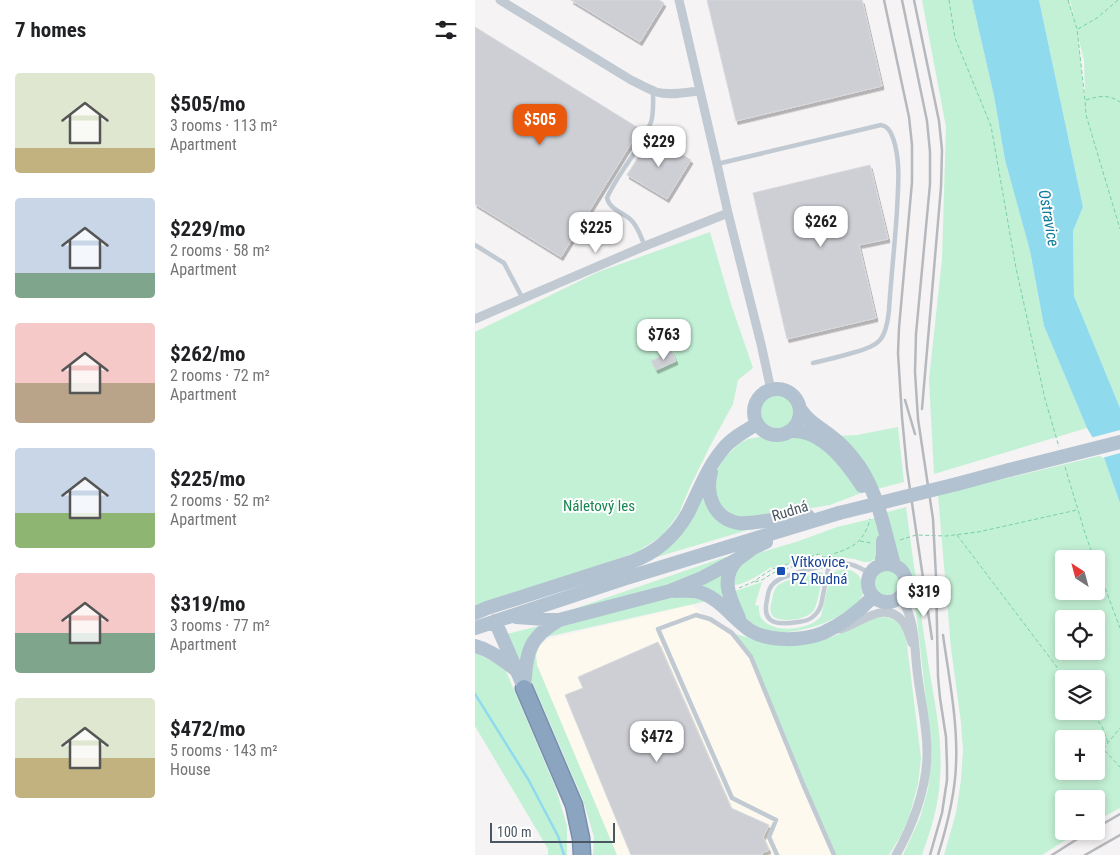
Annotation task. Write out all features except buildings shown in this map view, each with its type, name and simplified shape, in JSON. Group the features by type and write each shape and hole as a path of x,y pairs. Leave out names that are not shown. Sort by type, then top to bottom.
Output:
{"highway":[{"path":"524,688 574,804 581,838 582,855"}],"main road":[{"path":"881,568 903,572 906,582 904,593 895,601 878,601 870,594 867,586 868,577 881,568 886,544 873,491 863,472 834,438 805,417 796,399 788,392 781,389 764,393 756,402 754,413 757,424 763,431 772,435 782,435 799,430 808,433 835,452 856,478 872,508 886,544"},
{"path":"791,431 798,421 800,408"},
{"path":"475,613 631,562 651,552 665,542 678,528 706,473 723,449 731,441 757,424"},
{"name":"Rudná","path":"475,628 623,579 803,524 1120,442"},
{"path":"713,464 708,487 710,498 718,511 728,519 746,523 839,514"},
{"path":"524,688 501,619 559,620 670,590 702,578 738,559 756,546 803,524"},
{"path":"738,559 727,575 728,590 741,623"},
{"path":"670,590 693,591 705,594 715,600 753,632 775,639 820,634 844,621 873,597"},
{"path":"524,688 527,658 531,645 539,634 559,620"},
{"path":"475,646 484,648 517,670"}],"street":[{"path":"500,0 631,80 653,91 674,94 700,91"},
{"path":"679,0 771,390"},
{"path":"475,319 645,246 728,213"},
{"path":"896,855 906,838 917,806 927,758 914,631 907,607 900,597"},
{"path":"820,634 845,628 877,613 888,612 903,622 915,650"}],"lane":[{"path":"645,246 637,228 630,219 609,205 607,198 651,122 653,91"},
{"path":"717,164 881,125 887,127 892,134 896,148 898,187 889,310 885,328 879,341 869,349 813,363"},
{"path":"475,245 504,263 523,299"},
{"path":"829,565 821,605 814,617 807,621 780,624 775,623 769,618 765,613 765,608 769,590 775,582 783,578 829,565 844,563 881,568"},
{"path":"777,855 769,837 776,820 731,798 658,629 696,615 709,619 732,633 751,657 834,855"}],"path":[{"path":"949,0 955,38 991,126 1016,268 1045,399 1059,445"},
{"path":"1068,0 1077,29 1086,115 1120,229"},
{"path":"1077,29 1097,18 1118,0"},
{"path":"1085,100 1097,96 1109,96 1116,98 1120,102"},
{"path":"1064,464 1091,550"},
{"path":"728,590 762,580 773,572 850,548 860,541 866,531 872,508"},
{"path":"860,541 886,544 916,535 946,536 977,532 1078,510"},
{"path":"957,534 1058,670"},
{"path":"1105,588 1120,628"},
{"path":"1097,720 1102,726 1108,743"},
{"path":"1105,747 1120,728"},
{"path":"1105,751 1120,767"}],"shaded area":[{"path":"692,605 738,641 751,657 834,855 617,855 537,665 536,655 539,646 548,639"}],"green space":[{"path":"922,0 972,0 994,96 1005,160 1030,251 1044,326 1087,428 934,474 929,380 942,259 946,127"},
{"path":"1039,0 1069,0 1075,21 1070,0 1120,0 1120,408 1074,296 1073,231 1083,207","holes":["1078,36 1084,60 1085,95"]},
{"name":"Náletový les","path":"710,232 731,304 753,368 738,380 733,404 710,446 679,513 663,535 637,552 475,609 475,332 598,272"},
{"path":"777,394 789,399 794,411 789,423 777,428 765,423 760,411 765,399"},
{"path":"898,427 904,482 877,489 837,436 857,435"},
{"path":"798,436 819,441 855,483 861,493 830,505 756,517 743,518 725,512 714,493 717,471 724,458 740,443 748,439 759,437 780,441"},
{"path":"1103,455 1120,503 1120,808 1105,816 1105,790 1055,790 1055,840 1066,840 1042,855 944,855 956,813 963,751 951,648 938,495"},
{"path":"704,487 706,501 758,527 650,559"},
{"path":"906,507 938,723 941,764 936,807 922,855 903,855 920,818 928,789 932,756 917,619 908,572 902,563 897,560 884,513"},
{"path":"875,518 882,544 876,558 870,562 840,557 829,558 820,554 771,567 747,581 731,586 735,568 752,555 837,527"},
{"path":"725,557 730,557 688,580 568,611"},
{"path":"846,569 855,573 860,578 864,589 861,598 845,613 834,619 801,630 774,632 759,628 746,617 732,592 762,582 755,605 759,606 760,616 766,623 784,629 806,626 815,622 821,616 830,577 839,570"},
{"path":"886,569 895,573 899,582 895,591 886,595 877,591 873,582 877,573"},
{"path":"725,571 728,606 697,586"},
{"path":"820,572 823,573 823,576 817,603 811,613 793,620 775,618 772,615 771,605 778,585"},
{"path":"690,594 707,601 542,638 558,626 675,595"},
{"path":"875,618 891,618 897,622 906,637 921,758 918,784 909,817 889,855 835,855 751,657 732,633 763,642 793,646 817,642"},
{"path":"539,626 539,628 522,665 507,634"},
{"path":"539,646 536,655 537,665 617,855 593,855 594,837 583,800 531,679 532,653"},
{"path":"475,653 506,671 556,789 567,826 567,855 548,855 548,849 475,726"}],"water":[{"name":"Ostravice","path":"972,0 1039,0 1083,207 1073,231 1074,296 1120,408 1120,503 1103,455 1087,428 1044,326 1030,251 1005,160 994,96"}],"pier":[{"path":"1120,430 1120,453 1102,458 1090,438"}],"waterway":[{"path":"475,694 528,779 558,836 564,855"}],"railway":[{"path":"884,0 909,117 912,145 912,182 898,353 907,469 932,639"},
{"path":"902,0 927,121 930,152 930,184 916,334 915,372 918,419 933,519 938,677 946,737 947,765 947,780 942,813 930,855"},
{"path":"914,0 939,121 942,150 941,187 922,409"},
{"path":"905,400 915,434"},
{"path":"938,855 950,811 956,765 954,716 943,635"},
{"path":"1105,823 1120,814"},
{"path":"1085,855 1120,835"},
{"path":"1052,855 1076,840"}],"place":[{"name":"Vítkovice, PZ Rudná","path":"781,571"}]}
